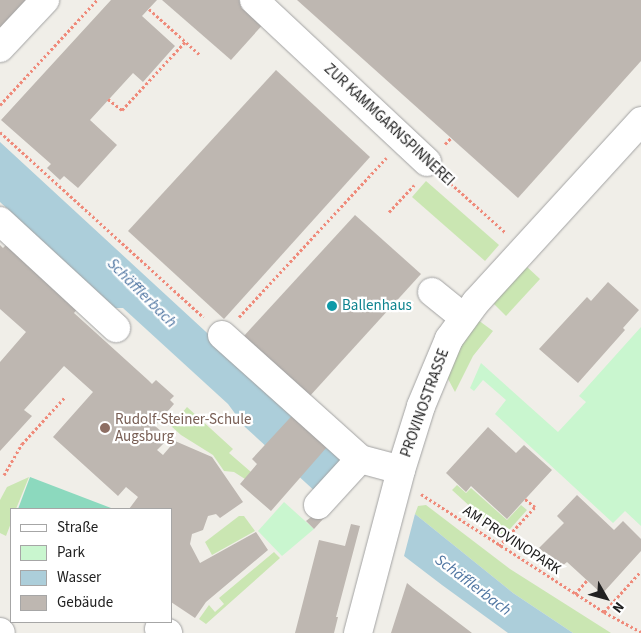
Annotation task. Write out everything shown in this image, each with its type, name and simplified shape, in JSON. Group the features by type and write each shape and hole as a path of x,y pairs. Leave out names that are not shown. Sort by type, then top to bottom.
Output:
{"street":[{"path":"0,48 44,0"},
{"name":"ZUR KAMMGARNSPINNEREI","path":"254,0 429,164"},
{"name":"PROVINOSTRASSE","path":"358,633 397,484 440,357 464,318 641,121"},
{"path":"0,221 116,328"},
{"path":"432,292 464,318"},
{"path":"222,335 368,455 397,484"},
{"path":"318,505 368,455"}],"path":[{"path":"0,105 97,0"},
{"path":"148,10 200,55"},
{"path":"108,99 122,110 185,42"},
{"path":"0,132 222,335 403,140"},
{"path":"389,212 429,164"},
{"name":"ZUR KAMMGARNSPINNEREI","path":"429,164 524,250"},
{"path":"4,475 22,444 65,397"},
{"name":"AM PROVINOPARK","path":"397,484 422,494 575,594 641,632"},
{"path":"499,546 535,507 526,499"},
{"path":"604,612 641,571"},
{"path":"575,594 587,580"}],"green space":[{"path":"426,181 499,245 485,261 412,197"},
{"path":"526,266 540,279 506,316 493,303"},
{"path":"478,320 493,331 473,356 455,392 447,377 458,348"},
{"path":"641,327 641,526 625,511 613,523 495,414 506,400 483,380 474,391 470,388 481,363 558,432 586,402 579,396"},
{"path":"187,407 233,449 229,453 251,472 245,479 234,472 224,471 213,455 181,435 171,426"},
{"path":"29,477 16,508 10,508 10,526 6,536 0,533 0,500 7,487"},
{"path":"30,477 111,508 18,508"},
{"path":"457,485 466,493 471,488 507,520 521,505 527,510 502,538 494,533 496,530 452,490"},
{"path":"284,502 314,529 282,556 258,531"},
{"path":"426,505 510,569 611,633 573,633 513,593 415,514 418,506"},
{"path":"239,516 244,516 255,531 212,555 205,542"},
{"path":"274,552 280,558 206,624 199,619 209,605 215,612 224,604 219,598"}],"water":[{"name":"Schäfflerbach","path":"0,142 347,462 318,494 245,427 228,404 123,308 115,308 0,202"},
{"name":"Schäfflerbach","path":"415,514 513,593 573,633 508,633 442,585 404,556"}],"building":[{"path":"0,0 29,0 2,29 0,27"},
{"path":"111,0 157,0 142,16 175,46 143,82 133,73 90,120 117,145 78,188 64,176 60,180 47,168 51,164 1,120"},
{"path":"162,0 242,0 266,21 231,60"},
{"path":"297,0 641,0 641,61 518,198"},
{"path":"276,70 370,157 224,319 128,231"},
{"name":"Ballenhaus","path":"355,215 421,274 309,397 243,337"},
{"path":"7,244 78,308 74,313 152,384 156,380 174,396 170,400 174,404 155,426 169,438 157,450 163,455 175,441 212,457 243,502 220,518 216,514 208,516 203,530 192,534 190,544 200,563 256,532 268,550 206,602 195,618 172,603 172,508 130,508 138,497 126,487 118,496 53,437 93,392 64,366 24,410 32,416 0,451 0,362 26,332 0,309 0,245 3,248"},
{"path":"608,282 639,310 623,328 625,330 578,383 539,349 587,297 591,301"},
{"path":"300,407 334,439 271,511 240,484 257,464 252,459"},
{"path":"488,427 516,453 524,445 552,470 507,519 471,486 466,492 446,473"},
{"path":"577,495 614,530 623,521 641,539 641,551 602,594 567,562 561,567 539,548 564,523 557,516"},
{"path":"328,504 333,508 314,529 306,521"},
{"path":"351,524 360,526 336,617 338,617 334,633 295,633 319,540 345,546"},
{"path":"407,583 413,588 472,633 391,633"}],"place":[{"name":"Ballenhaus","path":"332,306"},
{"name":"Rudolf-Steiner-Schule Augsburg","path":"105,428"}]}
